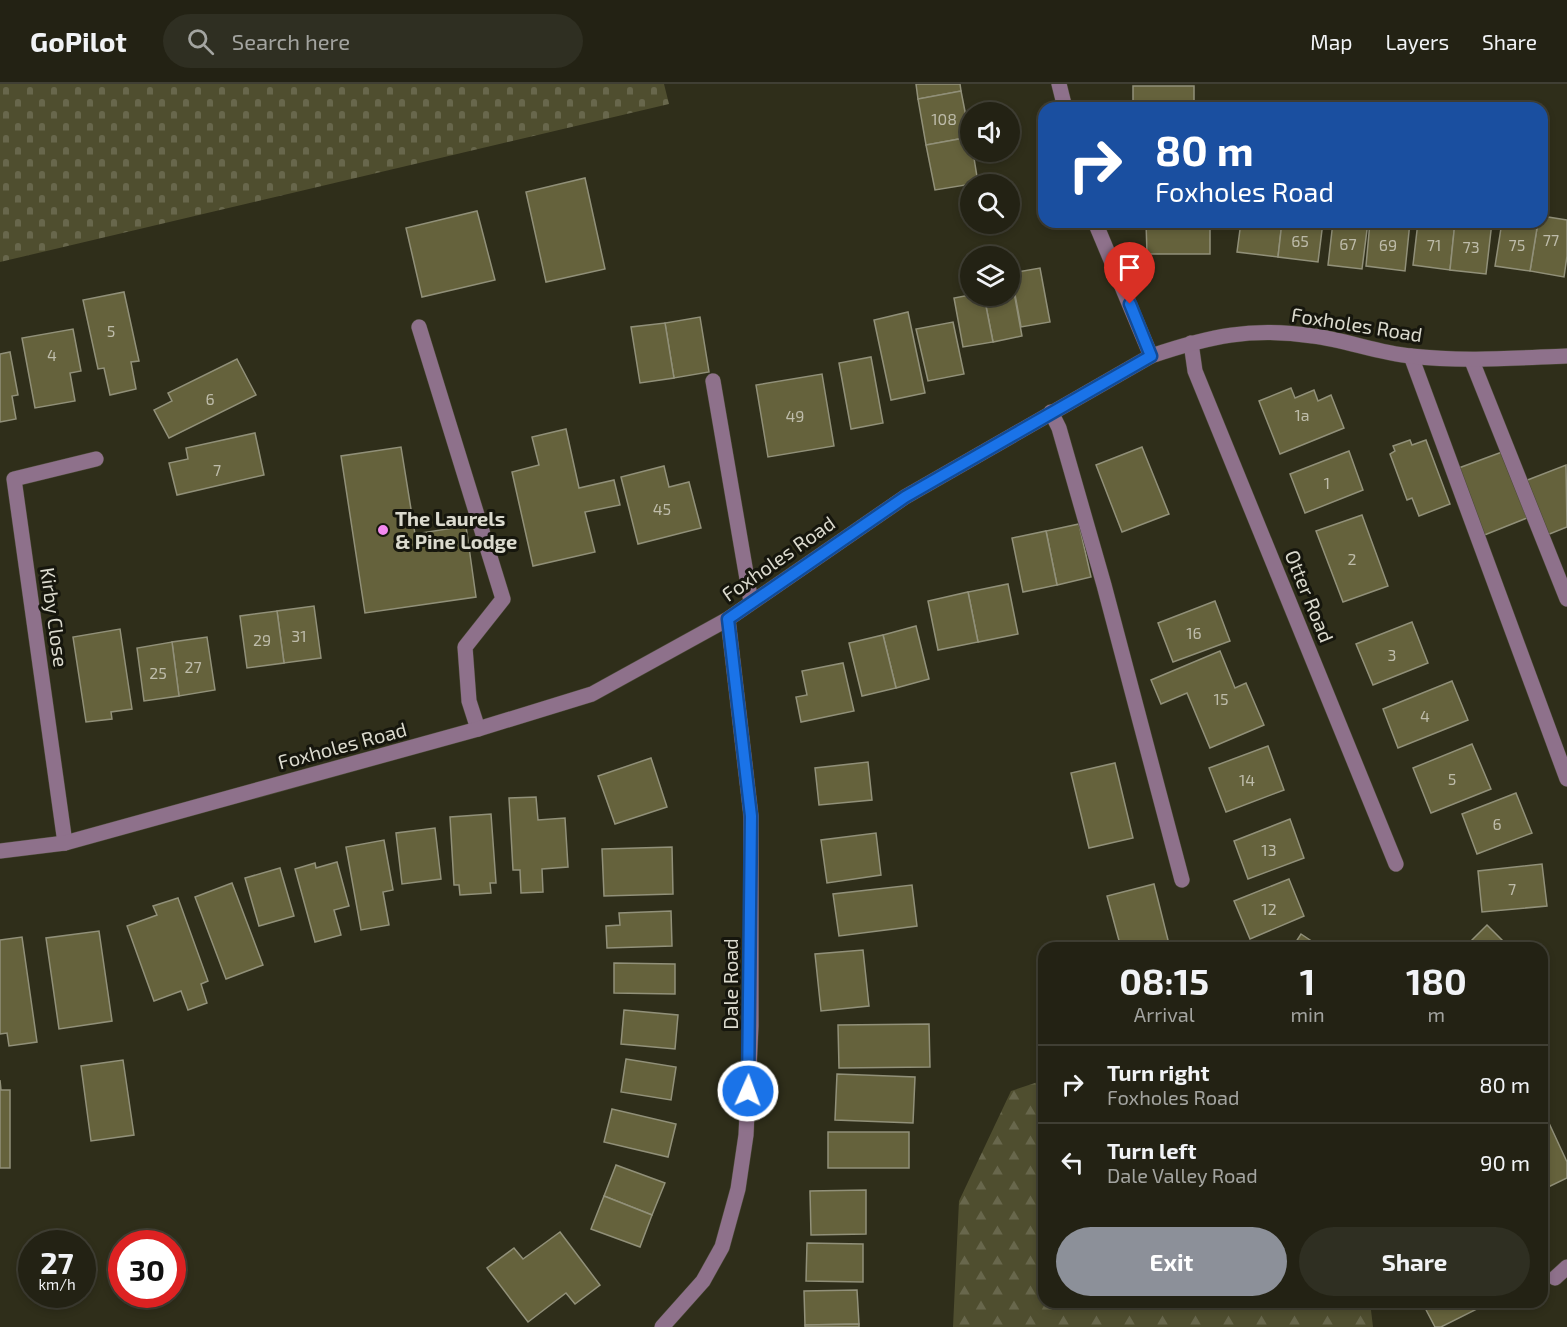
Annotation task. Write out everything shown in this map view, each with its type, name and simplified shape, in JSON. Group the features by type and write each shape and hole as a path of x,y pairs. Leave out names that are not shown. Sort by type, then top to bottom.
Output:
{"street":[{"path":"1059,84 1064,102"},
{"path":"1098,228 1151,356"},
{"path":"419,327 502,599 465,647 469,701 478,729"},
{"name":"Foxholes Road","path":"0,851 65,843 478,729 592,694 728,619 905,497 1050,412 1151,356 1191,343 1247,331 1313,336 1411,356 1472,361 1567,356"},
{"name":"Otter Road","path":"1191,343 1195,371 1396,864"},
{"path":"1411,356 1567,779"},
{"path":"1472,361 1567,599"},
{"path":"712,381 750,602"},
{"path":"1050,412 1059,428 1101,574 1182,880"},
{"name":"Kirby Close","path":"65,843 14,479 96,459"},
{"name":"Dale Road","path":"662,1327 703,1281 722,1247 738,1189 746,1135 751,1026 751,816 728,619"},
{"path":"1555,1278 1567,1267"}],"green space":[{"path":"0,84 664,84 669,104 0,262"},
{"path":"1038,1082 1038,1308 1371,1308 1373,1327 953,1327 959,1201 1011,1091"}],"building":[{"path":"916,84 960,84 961,91 918,99"},
{"path":"1133,86 1194,86 1194,102 1133,102"},
{"path":"961,91 963,102 960,102 960,139 926,145 918,99"},
{"path":"960,139 960,162 975,162 977,174 960,174 960,186 935,190 926,145"},
{"path":"585,178 605,269 546,282 526,192"},
{"path":"477,211 495,280 422,297 406,228"},
{"path":"1548,217 1567,220 1567,256 1564,277 1530,271 1537,228 1548,228"},
{"path":"1146,228 1210,228 1210,254 1147,254"},
{"path":"1240,228 1281,228 1278,257 1237,252"},
{"path":"1281,228 1322,228 1318,262 1278,257"},
{"path":"1332,228 1367,228 1362,269 1328,265"},
{"path":"1369,228 1409,228 1405,271 1366,266"},
{"path":"1417,228 1454,228 1450,270 1413,265"},
{"path":"1454,228 1491,228 1486,274 1450,270"},
{"path":"1501,228 1537,228 1530,271 1495,266"},
{"path":"1040,268 1050,322 1021,327 1017,306 1020,306 1020,271"},
{"path":"124,292 139,361 131,362 136,389 110,395 104,368 98,369 83,300"},
{"path":"960,297 960,306 986,306 993,342 963,347 954,298"},
{"path":"986,306 1016,306 1022,336 993,342"},
{"path":"908,312 925,393 891,400 874,320"},
{"path":"700,317 709,372 674,378 665,323"},
{"path":"953,322 964,374 928,381 916,329"},
{"path":"665,323 674,378 640,383 631,327"},
{"path":"73,329 81,371 70,373 75,401 35,408 22,338"},
{"path":"10,352 18,395 12,396 16,419 0,422 0,354"},
{"path":"871,357 883,423 851,429 839,363"},
{"path":"237,359 256,395 169,438 154,410 172,401 168,393"},
{"path":"822,374 834,446 768,457 756,385"},
{"path":"1291,388 1295,398 1314,390 1318,401 1331,395 1344,428 1280,454 1259,401"},
{"path":"566,429 579,488 614,480 620,505 585,512 595,552 533,566 512,472 539,465 532,437"},
{"path":"255,433 264,475 177,495 169,463 188,459 186,448"},
{"path":"1410,440 1412,445 1426,440 1450,504 1419,516 1412,498 1407,500 1390,454 1395,451 1393,446"},
{"name":"The Laurels & Pine Lodge","path":"401,447 415,534 466,526 476,597 365,613 341,456"},
{"path":"1142,447 1169,514 1122,532 1096,465"},
{"path":"1349,451 1363,490 1305,513 1290,474"},
{"path":"1502,452 1527,518 1482,536 1456,469"},
{"path":"1566,465 1567,527 1547,535 1525,481"},
{"path":"664,466 669,487 689,482 701,528 638,544 621,477"},
{"path":"1362,515 1388,586 1343,602 1316,531"},
{"path":"1079,524 1091,577 1057,585 1046,531"},
{"path":"1046,531 1057,585 1023,592 1012,538"},
{"path":"1008,584 1018,634 978,642 968,592"},
{"path":"968,592 978,642 938,650 928,601"},
{"path":"1215,601 1230,641 1173,662 1158,623"},
{"path":"314,606 321,658 284,663 277,611"},
{"path":"277,611 284,663 247,668 240,616"},
{"path":"1412,622 1428,663 1373,685 1356,644"},
{"path":"916,626 929,679 896,688 883,635"},
{"path":"120,629 132,709 111,712 112,719 86,722 73,637"},
{"path":"883,635 896,688 862,696 849,643"},
{"path":"207,637 215,690 179,696 172,642"},
{"path":"172,642 179,696 144,701 137,648"},
{"path":"1220,651 1235,688 1246,683 1264,725 1210,748 1187,693 1161,704 1151,680"},
{"path":"843,663 854,711 801,722 796,697 807,695 802,671"},
{"path":"1452,681 1468,720 1398,748 1383,709"},
{"path":"1472,744 1491,789 1431,813 1413,768"},
{"path":"1268,746 1284,790 1226,812 1209,768"},
{"path":"651,758 667,807 615,824 598,776"},
{"path":"868,762 872,800 819,805 815,768"},
{"path":"1115,763 1133,838 1089,848 1071,773"},
{"path":"1516,793 1532,833 1477,854 1462,814"},
{"path":"536,797 538,820 565,818 568,867 542,869 543,892 521,893 520,870 513,870 509,798"},
{"path":"491,814 496,883 490,883 491,893 460,895 459,885 454,885 450,817"},
{"path":"1290,819 1304,858 1248,879 1234,841"},
{"path":"435,828 441,879 402,884 396,833"},
{"path":"876,833 881,875 827,883 821,840"},
{"path":"384,840 393,890 383,892 389,925 361,930 346,847"},
{"path":"672,847 673,894 604,896 602,849"},
{"path":"337,862 349,906 334,910 341,935 315,942 295,869 315,863 316,868"},
{"path":"1542,864 1547,906 1482,912 1478,871"},
{"path":"280,868 294,916 259,926 245,878"},
{"path":"1289,879 1304,916 1250,939 1234,901"},
{"path":"232,883 263,965 226,979 195,897"},
{"path":"1154,884 1168,942 1119,942 1107,896"},
{"path":"912,885 917,926 839,936 833,894"},
{"path":"178,898 208,981 201,984 207,1003 188,1010 181,991 154,1001 127,926 157,915 153,906"},
{"path":"671,911 672,946 607,948 606,926 620,925 619,913"},
{"path":"1487,925 1504,942 1470,942"},
{"path":"99,931 112,1021 59,1029 46,938"},
{"path":"1301,934 1313,942 1296,942"},
{"path":"22,937 37,1042 9,1046 7,1033 0,1034 0,940"},
{"path":"863,950 869,1006 821,1011 815,954"},
{"path":"614,963 675,964 675,994 614,993"},
{"path":"624,1010 678,1015 675,1049 621,1044"},
{"path":"929,1024 930,1067 839,1068 838,1025"},
{"path":"626,1059 676,1067 671,1100 621,1092"},
{"path":"123,1060 134,1135 91,1141 81,1066"},
{"path":"837,1074 915,1077 913,1123 835,1120"},
{"path":"0,1080 1,1090 10,1090 10,1168 0,1168"},
{"path":"612,1109 676,1124 668,1157 604,1142"},
{"path":"1548,1121 1567,1162 1567,1178 1548,1187"},
{"path":"828,1132 909,1132 909,1168 828,1168"},
{"path":"616,1165 665,1183 652,1215 604,1196"},
{"path":"866,1190 866,1234 811,1235 810,1191"},
{"path":"604,1196 652,1215 640,1247 591,1229"},
{"path":"560,1232 600,1285 575,1304 566,1293 528,1322 487,1268 514,1248 523,1259"},
{"path":"807,1243 863,1244 863,1282 806,1281"},
{"path":"857,1290 859,1324 805,1325 804,1291"},
{"path":"1425,1308 1479,1308 1441,1327 1435,1327"},
{"path":"859,1324 859,1327 805,1327 805,1325"}],"place":[{"name":"The Laurels & Pine Lodge","path":"383,530"}],"route":[{"path":"748,1091 751,1026 751,816 728,619 905,497 1151,356 1130,304"}]}
